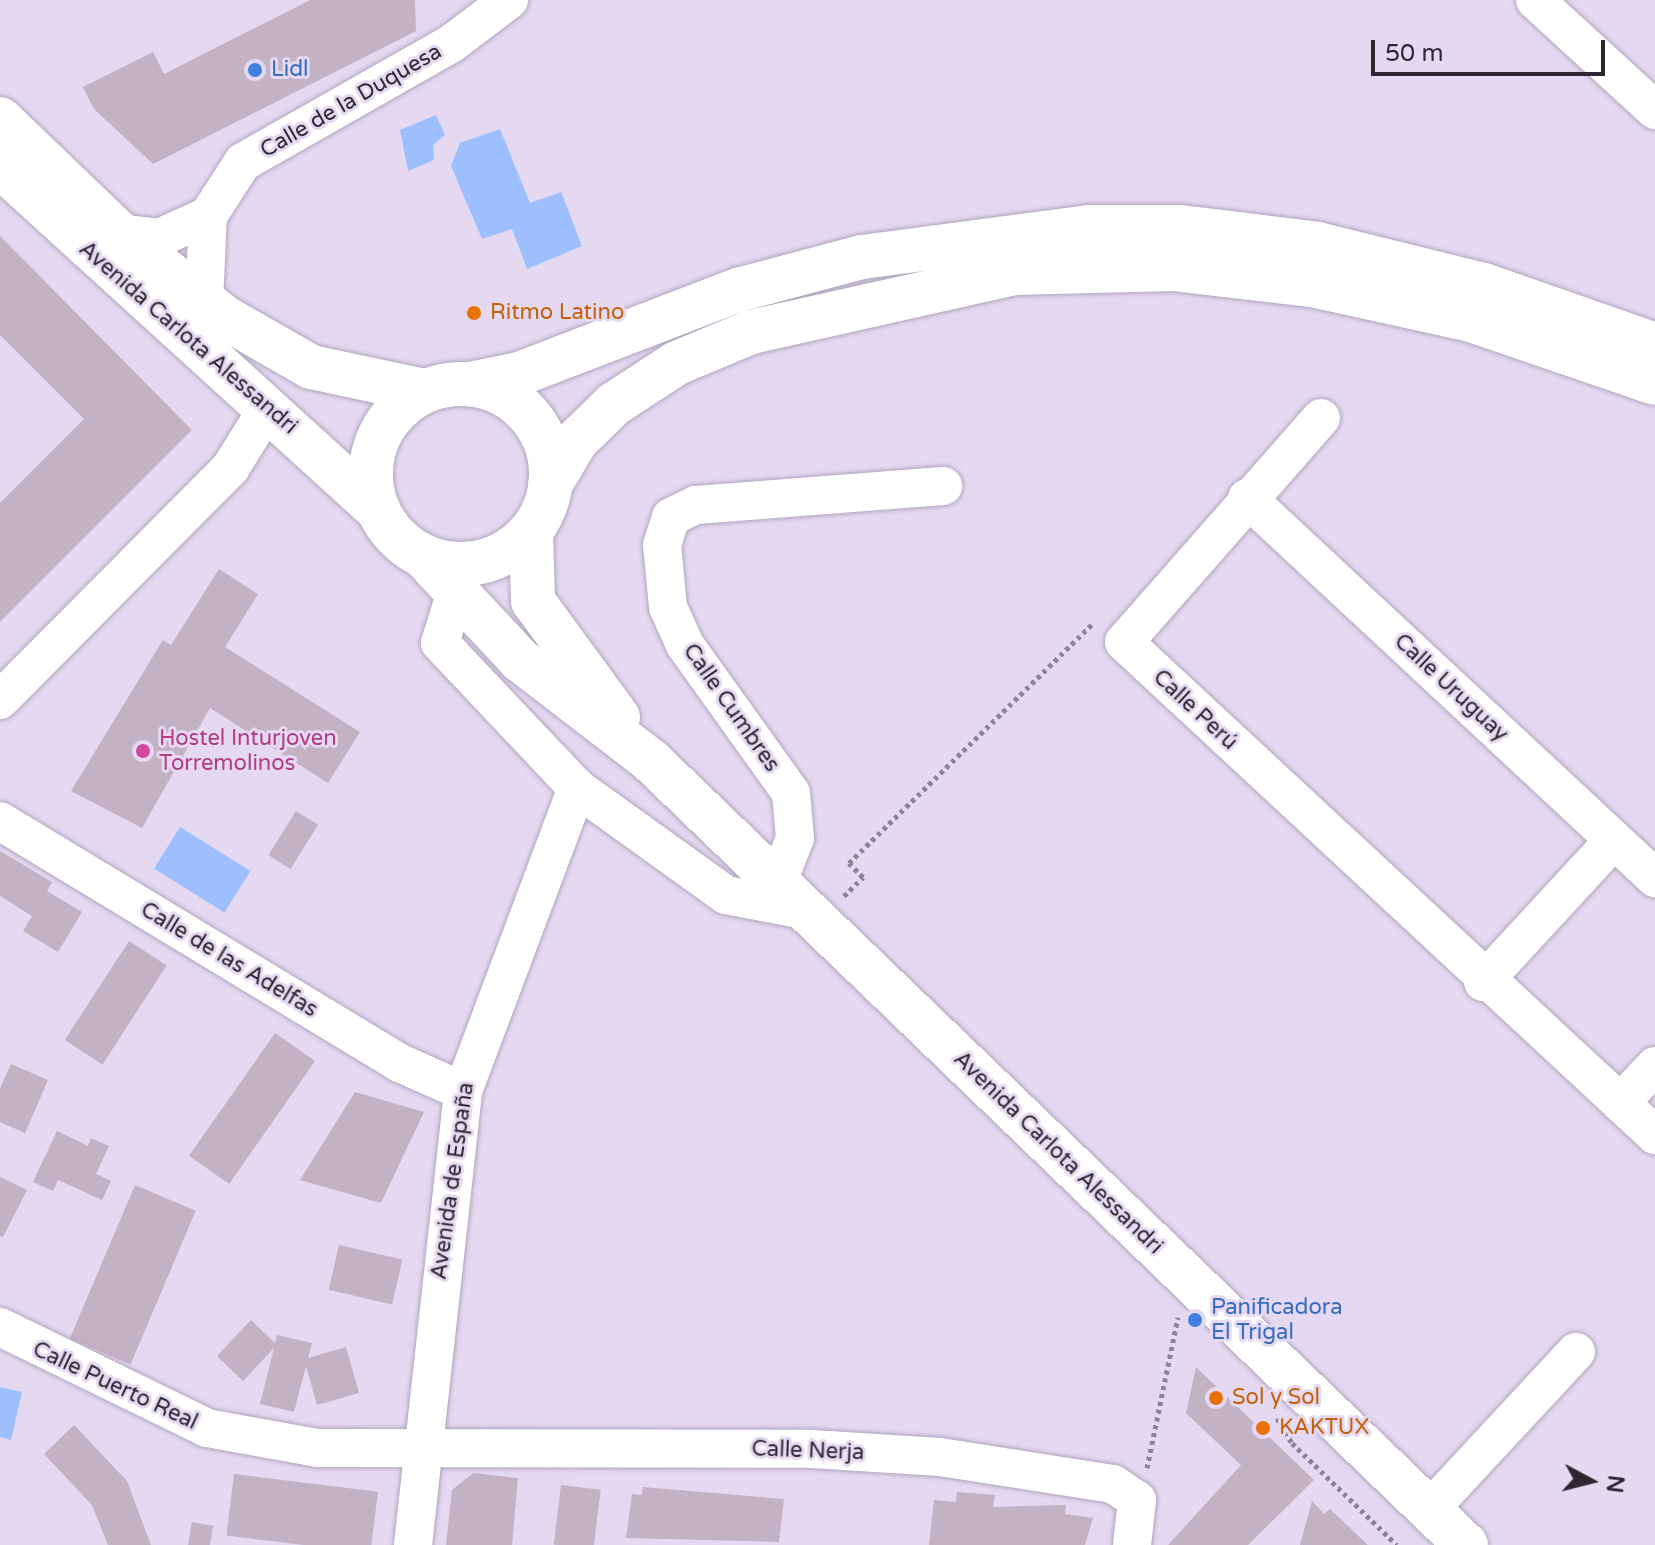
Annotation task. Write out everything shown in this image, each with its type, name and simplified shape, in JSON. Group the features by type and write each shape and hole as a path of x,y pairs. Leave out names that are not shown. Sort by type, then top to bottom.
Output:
{"main road":[{"name":"Avenida Carlota Alessandri","path":"0,119 119,233 204,303 311,367 424,391"},
{"name":"Avenida Carlota Alessandri","path":"0,166 377,509"},
{"path":"1655,345 1484,285 1318,244 1180,227 1089,227 862,257 738,290 519,374 424,391 400,406 372,454 377,509 388,529 425,558 482,563 531,532 550,485 576,441 614,404 677,363 751,332 1014,273 1173,269 1312,285 1471,320 1655,383"},
{"path":"470,384 521,407 549,456 550,485"},
{"name":"Avenida Carlota Alessandri","path":"531,532 533,601 651,761"},
{"name":"Avenida Carlota Alessandri","path":"425,558 455,595 520,660 651,761 1466,1545"}],"street":[{"name":"Calle de la Duquesa","path":"208,216 243,162 451,44 509,0"},
{"path":"1535,0 1655,110"},
{"path":"119,233 159,238 208,216 204,303"},
{"path":"0,700 231,467 266,411"},
{"path":"1134,631 1247,498 1321,418"},
{"name":"Calle Cumbres","path":"800,906 791,793 685,645 668,607 662,545 671,517 696,505 943,486"},
{"name":"Calle Uruguay","path":"1247,498 1655,878"},
{"path":"455,595 440,643 577,788 726,895 800,906"},
{"name":"Calle Perú","path":"1134,631 1124,642 1483,982 1655,1135"},
{"name":"Avenida de España","path":"413,1545 425,1450 441,1241 463,1091 577,788"},
{"name":"Calle de las Adelfas","path":"0,821 400,1063 463,1091"},
{"path":"1483,982 1614,840"},
{"path":"1620,1103 1655,1066"},
{"name":"Calle Puerto Real","path":"0,1327 207,1428 317,1448 425,1450"},
{"path":"1429,1510 1576,1352"},
{"name":"Calle Nerja","path":"425,1450 812,1449 940,1457 1113,1484 1137,1500"},
{"path":"1132,1545 1137,1500"}],"path":[{"path":"800,906 863,877 849,863 1106,610 1134,631"},
{"path":"1137,1500 1186,1276"}],"water":[{"path":"436,115 445,135 433,145 434,160 408,171 400,130"},
{"path":"500,129 530,203 561,192 582,246 527,269 512,229 482,239 451,166 460,143"},
{"path":"180,827 250,871 224,913 154,869"},
{"path":"0,1387 22,1392 11,1440 0,1437"}],"building":[{"name":"Lidl","path":"310,0 415,0 416,31 153,164 94,109 83,87 153,52 164,74"},
{"path":"0,236 192,430 0,622 0,503 84,419 0,335"},
{"path":"219,569 258,594 225,647 360,732 328,783 210,708 142,828 71,791 163,640 171,645"},
{"path":"296,811 318,825 290,869 268,855"},
{"path":"0,851 52,882 47,891 82,912 58,952 23,931 32,916 0,896"},
{"path":"129,941 167,966 102,1064 65,1040"},
{"path":"275,1033 315,1061 229,1184 189,1156"},
{"path":"11,1064 48,1080 25,1133 0,1122 0,1089"},
{"path":"355,1092 424,1112 381,1203 300,1180"},
{"path":"57,1131 88,1146 91,1138 109,1146 96,1174 111,1181 102,1200 58,1180 53,1191 33,1182"},
{"path":"0,1177 27,1190 3,1237 0,1236"},
{"path":"135,1185 196,1211 131,1365 70,1339"},
{"path":"339,1245 402,1260 392,1304 329,1290"},
{"path":"251,1320 275,1343 277,1335 312,1343 308,1358 346,1347 359,1393 317,1405 306,1366 294,1412 260,1404 274,1348 243,1381 217,1356"},
{"path":"1196,1367 1314,1480 1248,1545 1168,1545 1241,1465 1186,1413"},
{"path":"74,1425 127,1481 151,1545 108,1545 92,1505 44,1454"},
{"path":"473,1473 518,1478 512,1545 446,1545 452,1490"},
{"path":"234,1474 378,1492 371,1545 304,1545 226,1536"},
{"path":"561,1485 601,1490 594,1545 554,1545"},
{"path":"643,1487 784,1499 779,1542 626,1538 632,1494 642,1495"},
{"path":"957,1492 995,1495 993,1507 1066,1505 1065,1514 1093,1518 1085,1545 929,1545 934,1500 956,1502"},
{"path":"1312,1501 1324,1514 1330,1509 1368,1545 1300,1545"},
{"path":"192,1522 213,1526 210,1545 188,1545"}],"place":[{"name":"Lidl","path":"255,70"},
{"name":"Ritmo Latino","path":"474,313"},
{"name":"Hostel Inturjoven Torremolinos","path":"143,751"},
{"name":"Panificadora El Trigal","path":"1195,1320"},
{"name":"Sol y Sol","path":"1216,1398"},
{"name":"KAKTUX","path":"1263,1428"}]}
